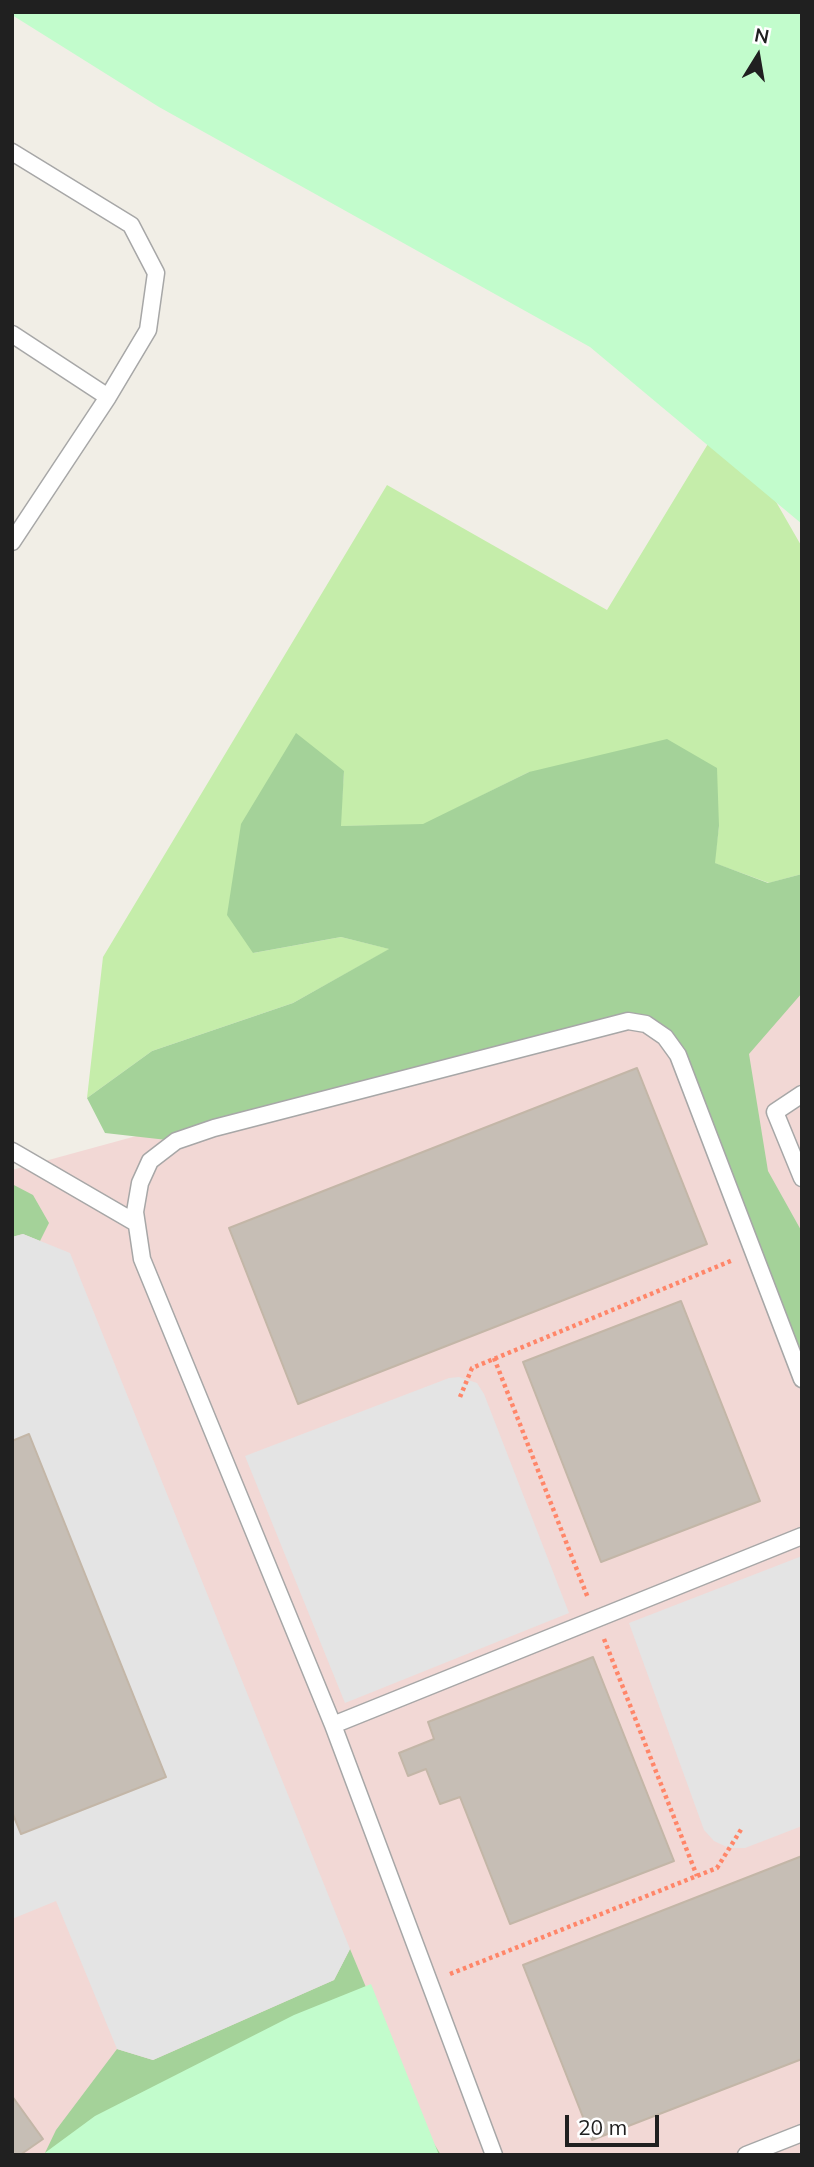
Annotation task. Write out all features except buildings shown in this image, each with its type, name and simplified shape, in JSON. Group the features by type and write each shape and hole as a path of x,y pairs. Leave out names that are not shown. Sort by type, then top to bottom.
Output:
{"lane":[{"path":"12,152 131,225 156,274 148,330 12,542"},
{"path":"12,334 107,397"},
{"path":"494,2155 333,1725 142,1259 135,1212 140,1184 150,1161 176,1141 628,1021 646,1024 665,1037 678,1055 802,1379"},
{"path":"802,1094 775,1112 802,1178"},
{"path":"12,1151 136,1223"},
{"path":"333,1725 802,1536"},
{"path":"746,2155 802,2133"}],"path":[{"path":"460,1397 472,1368 753,1251"},
{"path":"430,1983 716,1868 742,1828"}],"shaded area":[{"path":"802,954 802,2155 12,2155 12,1170"},
{"path":"23,1234 70,1253 350,1949 334,1980 153,2060 117,2049 56,1901 12,1919 12,1237"},
{"path":"459,1377 477,1383 484,1394 569,1613 345,1703 245,1456 449,1378"},
{"path":"802,1556 802,1826 745,1848 729,1848 714,1841 704,1830 629,1623"}],"green space":[{"path":"12,12 802,12 802,524 590,347 159,107 12,15"},
{"path":"717,429 748,453 802,547 802,874 769,883 714,863 719,826 529,772 423,825 340,826 344,771 253,953 341,937 390,949 293,1003 152,1051 87,1098 103,957 387,485 607,610"},
{"path":"296,733 344,771 341,826 423,824 529,772 667,739 717,768 719,826 715,863 768,883 802,874 802,993 749,1054 768,1171 802,1232 802,1378 678,1055 646,1024 176,1141 105,1133 87,1098 152,1051 293,1003 389,949 341,937 253,953 227,915 241,824"},
{"path":"12,1184 33,1195 49,1223 40,1241 23,1234 12,1237"},
{"path":"350,1949 426,2131 441,2155 44,2155 56,2130 117,2049 153,2060 334,1980"},
{"path":"371,1984 439,2155 42,2155 95,2116 294,2015"}]}
